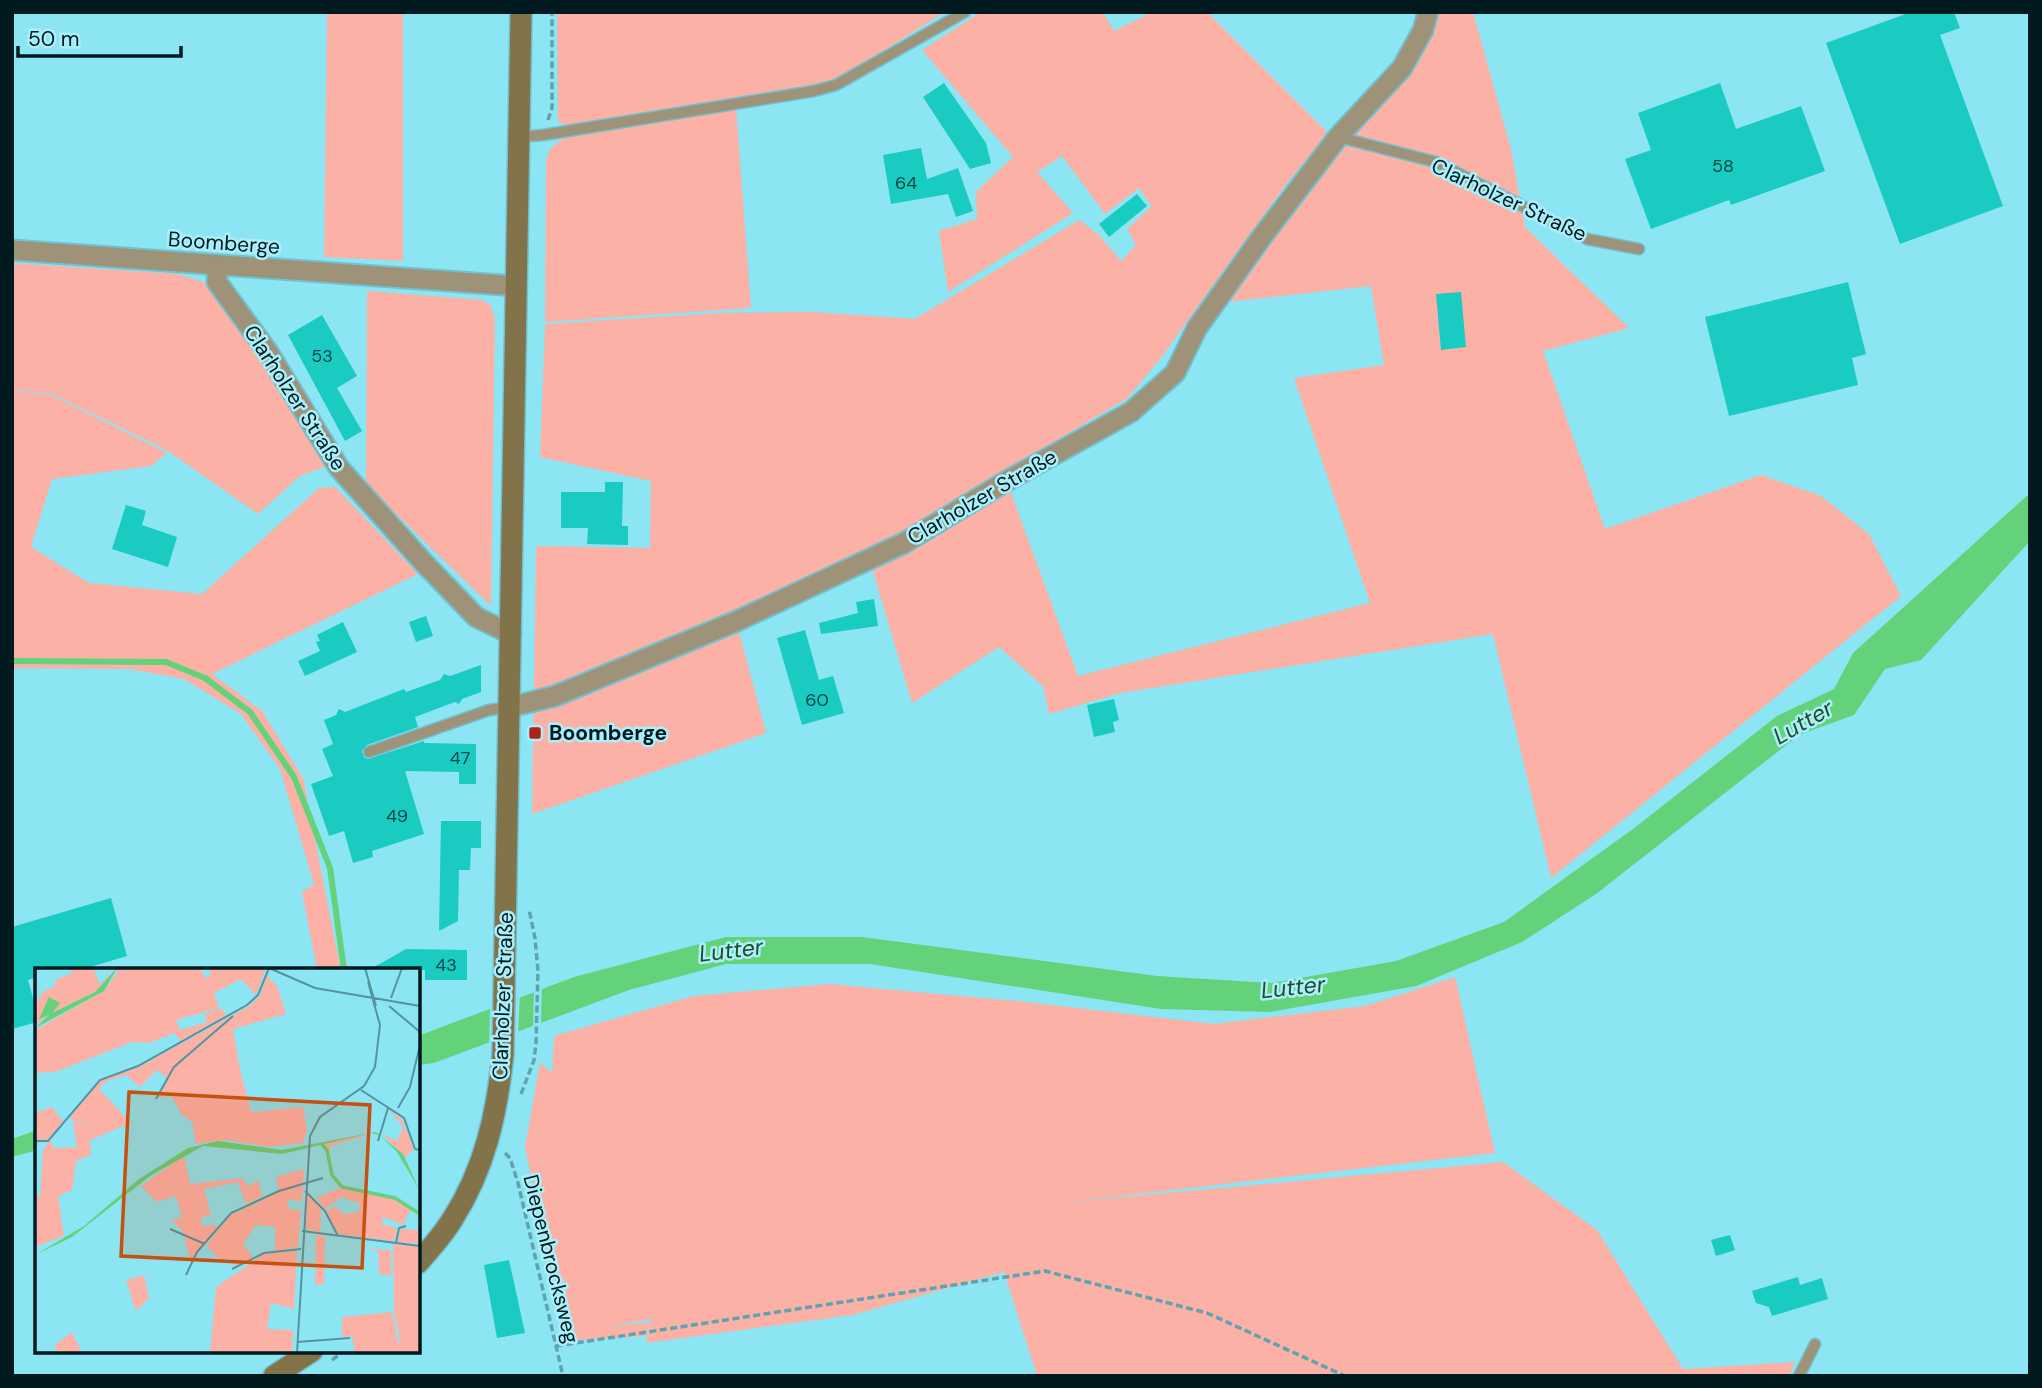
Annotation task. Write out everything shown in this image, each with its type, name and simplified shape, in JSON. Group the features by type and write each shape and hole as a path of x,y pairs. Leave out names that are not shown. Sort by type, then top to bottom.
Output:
{"street":[{"name":"Clarholzer Straße","path":"420,1261 452,1221 471,1187 488,1143 499,1099 503,1054 521,12"},
{"name":"Clarholzer Straße","path":"510,707 555,696 725,626 904,543 1004,482 1131,412 1175,373 1197,328 1261,238 1338,137 1402,68 1423,30 1428,12"},
{"name":"Boomberge","path":"12,250 516,286"},
{"name":"Clarholzer Straße","path":"217,266 217,282 268,352 338,468 476,617 511,634"},
{"path":"274,1376 309,1353"}],"lane":[{"path":"519,136 543,135 814,91 836,85 965,12"},
{"name":"Clarholzer Straße","path":"1338,137 1436,162 1587,239 1639,249"},
{"path":"369,751 489,710 510,707"},
{"path":"1799,1376 1815,1344"}],"path":[{"path":"536,1043 538,971"},
{"name":"Diepenbrocksweg","path":"504,1152 510,1158 518,1183 563,1376"},
{"path":"556,1346 1045,1271 1207,1313 1345,1376"}],"shaded area":[{"path":"327,12 403,12 403,261 324,257"},
{"path":"557,12 945,12 835,81 566,125 558,122"},
{"path":"981,12 1103,12 1114,31 1153,12 1207,12 1328,133 1284,187 1160,359 1128,398 866,553 734,613 766,733 532,814 536,546 650,548 651,481 540,457 545,324 718,313 811,312 915,319 1079,220 1099,235 1121,261 1136,245 1127,229 1152,206 1139,188 1105,214 1062,156 1037,172 1073,213 948,292 939,231 977,219 976,192 1013,157 922,50"},
{"path":"1439,12 1473,12 1511,149 1525,227 1629,328 1543,351 1605,529 1761,475 1821,496 1869,534 1901,596 1551,878 1493,634 1120,693 1049,714 1043,686 999,647 912,703 872,568 1010,490 1078,676 1370,603 1294,378 1384,365 1371,286 1226,302 1288,217 1402,77 1423,46"},
{"path":"736,108 751,308 545,322 546,162 550,149 564,138"},
{"path":"12,263 177,274 210,284 327,466 300,476 258,514 168,451 50,393 12,390"},
{"path":"367,291 483,300 491,306 495,319 491,606 366,485"},
{"path":"12,391 49,394 167,453 151,466 52,479 31,547 89,583 202,594 319,488 335,487 418,574 212,674 262,711 303,778 341,968 317,968 302,892 314,884 280,769 241,714 184,679 129,669 12,668"},
{"path":"1455,977 1495,1153 1068,1202 1503,1162 1597,1230 1683,1369 1795,1362 1789,1376 1037,1376 1004,1272 853,1315 646,1343 652,1319 605,1327 651,1322 646,1336 566,1341 525,1147 540,1063 552,1073 554,1036 694,996 829,984 1026,1002 1214,1024 1365,1006"}],"water":[{"name":"Lutter","path":"2030,493 2030,541 1921,660 1885,669 1854,715 1799,735 1596,894 1522,942 1416,986 1270,1012 1161,1009 870,964 726,964 629,990 434,1063 420,1065 420,1035 574,977 726,937 862,937 1157,976 1272,983 1396,961 1504,922 1633,829 1777,716 1834,689 1853,653"},
{"path":"35,1131 35,1151 12,1157 12,1139"}],"pier":[{"path":"542,985 541,1027 533,1030 534,989"},
{"path":"520,994 518,1035 489,1046 490,1005"}],"building":[{"path":"1911,12 1954,12 1960,28 1940,35 2003,206 1900,244 1826,43"},
{"path":"944,83 986,143 991,163 970,169 923,97"},
{"path":"1720,83 1736,129 1801,106 1825,171 1731,205 1729,200 1651,229 1625,159 1651,150 1638,113"},
{"path":"921,148 927,179 958,168 973,211 956,217 948,194 891,204 883,155"},
{"path":"1137,194 1147,206 1109,237 1099,224"},
{"path":"1848,282 1866,354 1852,358 1858,385 1729,416 1705,317"},
{"path":"1461,292 1466,347 1441,350 1436,294"},
{"path":"322,315 357,376 337,388 362,431 345,441 288,335"},
{"path":"605,482 623,482 622,526 628,526 628,545 587,544 588,528 561,528 561,492 605,492"},
{"path":"126,505 146,511 142,525 177,537 168,567 112,549"},
{"path":"874,599 878,626 821,634 819,623 858,613 856,602"},
{"path":"426,616 433,636 416,642 409,622"},
{"path":"343,622 357,652 305,676 298,661 320,651 316,642 320,641 317,635"},
{"path":"805,630 819,680 833,676 844,713 802,725 777,638"},
{"path":"481,665 481,692 462,699 459,704 455,702 415,717 418,727 367,745 362,751 368,759 424,741 476,744 476,784 459,784 459,772 405,771 424,834 372,851 373,857 353,863 344,831 329,836 311,784 333,776 322,749 333,744 324,720 336,715 339,709 345,712 404,689 406,692 440,680 444,674 450,676"},
{"path":"1114,699 1119,720 1113,722 1115,732 1094,737 1087,705"},
{"path":"441,821 481,821 481,848 471,848 470,870 459,870 458,921 439,931"},
{"path":"111,898 127,956 87,968 35,968 35,978 28,980 35,1005 35,1023 12,1029 12,927"},
{"path":"406,949 467,950 467,980 425,980 425,970 420,968 373,968"},
{"path":"1730,1235 1735,1250 1716,1256 1711,1240"},
{"path":"509,1260 525,1333 497,1338 484,1265"},
{"path":"1798,1277 1800,1285 1822,1278 1828,1299 1772,1316 1769,1307 1756,1303 1752,1291"}],"waterway":[{"path":"12,661 166,662 205,678 250,712 294,777 330,868 344,968"}],"place":[{"name":"Boomberge","path":"535,733"}]}
